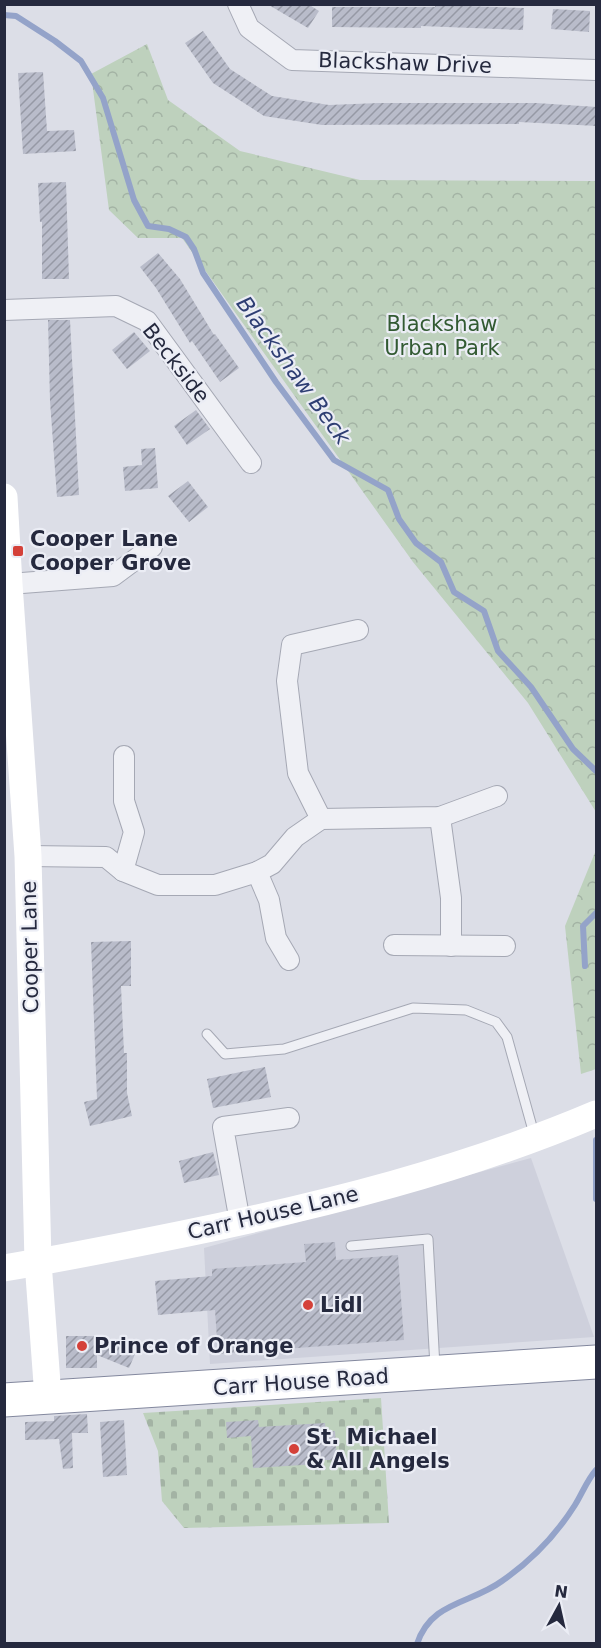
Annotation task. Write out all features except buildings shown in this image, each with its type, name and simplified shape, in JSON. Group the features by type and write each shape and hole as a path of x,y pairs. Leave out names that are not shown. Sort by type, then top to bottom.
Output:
{"highway":[{"name":"Carr House Road","path":"4,1400 597,1362"}],"main road":[{"name":"Cooper Lane","path":"4,497 9,584 9,636 28,856 38,1263 48,1397"},
{"name":"Carr House Lane","path":"4,1268 240,1222 397,1184 536,1139 597,1114"}],"street":[{"name":"Blackshaw Drive","path":"238,4 249,28 292,60 597,70"},
{"name":"Beckside","path":"4,310 116,306 147,321 251,463"},
{"path":"9,584 113,576 152,547"},
{"path":"321,819 298,773 287,681 292,645 358,630"},
{"path":"123,871 134,832 124,801 124,756"},
{"path":"28,856 106,857 123,871 158,885 215,885 257,872 272,864 295,837 321,819 440,817 497,796"},
{"path":"440,817 451,898 451,946"},
{"path":"257,872 269,900 276,938 289,960"},
{"path":"394,945 505,946"},
{"path":"240,1222 223,1127 289,1119"}],"lane":[{"path":"207,1034 225,1054 284,1049 413,1008 466,1010 496,1022 507,1037 536,1139"},
{"path":"351,1246 429,1239 435,1373"}],"shaded area":[{"path":"531,1158 594,1337 210,1364 204,1248"}],"green space":[{"name":"Blackshaw Urban Park","path":"147,44 168,100 240,151 360,180 596,181 596,812 528,703 413,562 182,238 138,238 109,210 91,74"},
{"path":"596,850 596,1069 581,1074 565,926"},
{"path":"381,1398 389,1523 184,1528 162,1501 158,1451 143,1413"}],"waterway":[{"name":"Blackshaw Beck","path":"4,15 16,16 81,61 103,98 134,200 148,226 169,229 186,237 194,249 203,273 276,382 334,460 388,490 399,519 416,543 441,562 454,592 484,611 498,651 531,687 573,749 596,771"},
{"name":"Blackshaw Beck","path":"585,966 583,926 596,913"},
{"name":"Blackshaw Beck","path":"596,1140 596,1199"},
{"name":"Blackshaw Beck","path":"417,1644 423,1630 442,1611 490,1589 533,1556 568,1516 596,1470"}],"place":[{"name":"Cooper Lane Cooper Grove","path":"18,551"},
{"name":"Lidl","path":"308,1305"},
{"name":"Prince of Orange","path":"82,1346"},
{"name":"St. Michael & All Angels","path":"294,1449"}]}
